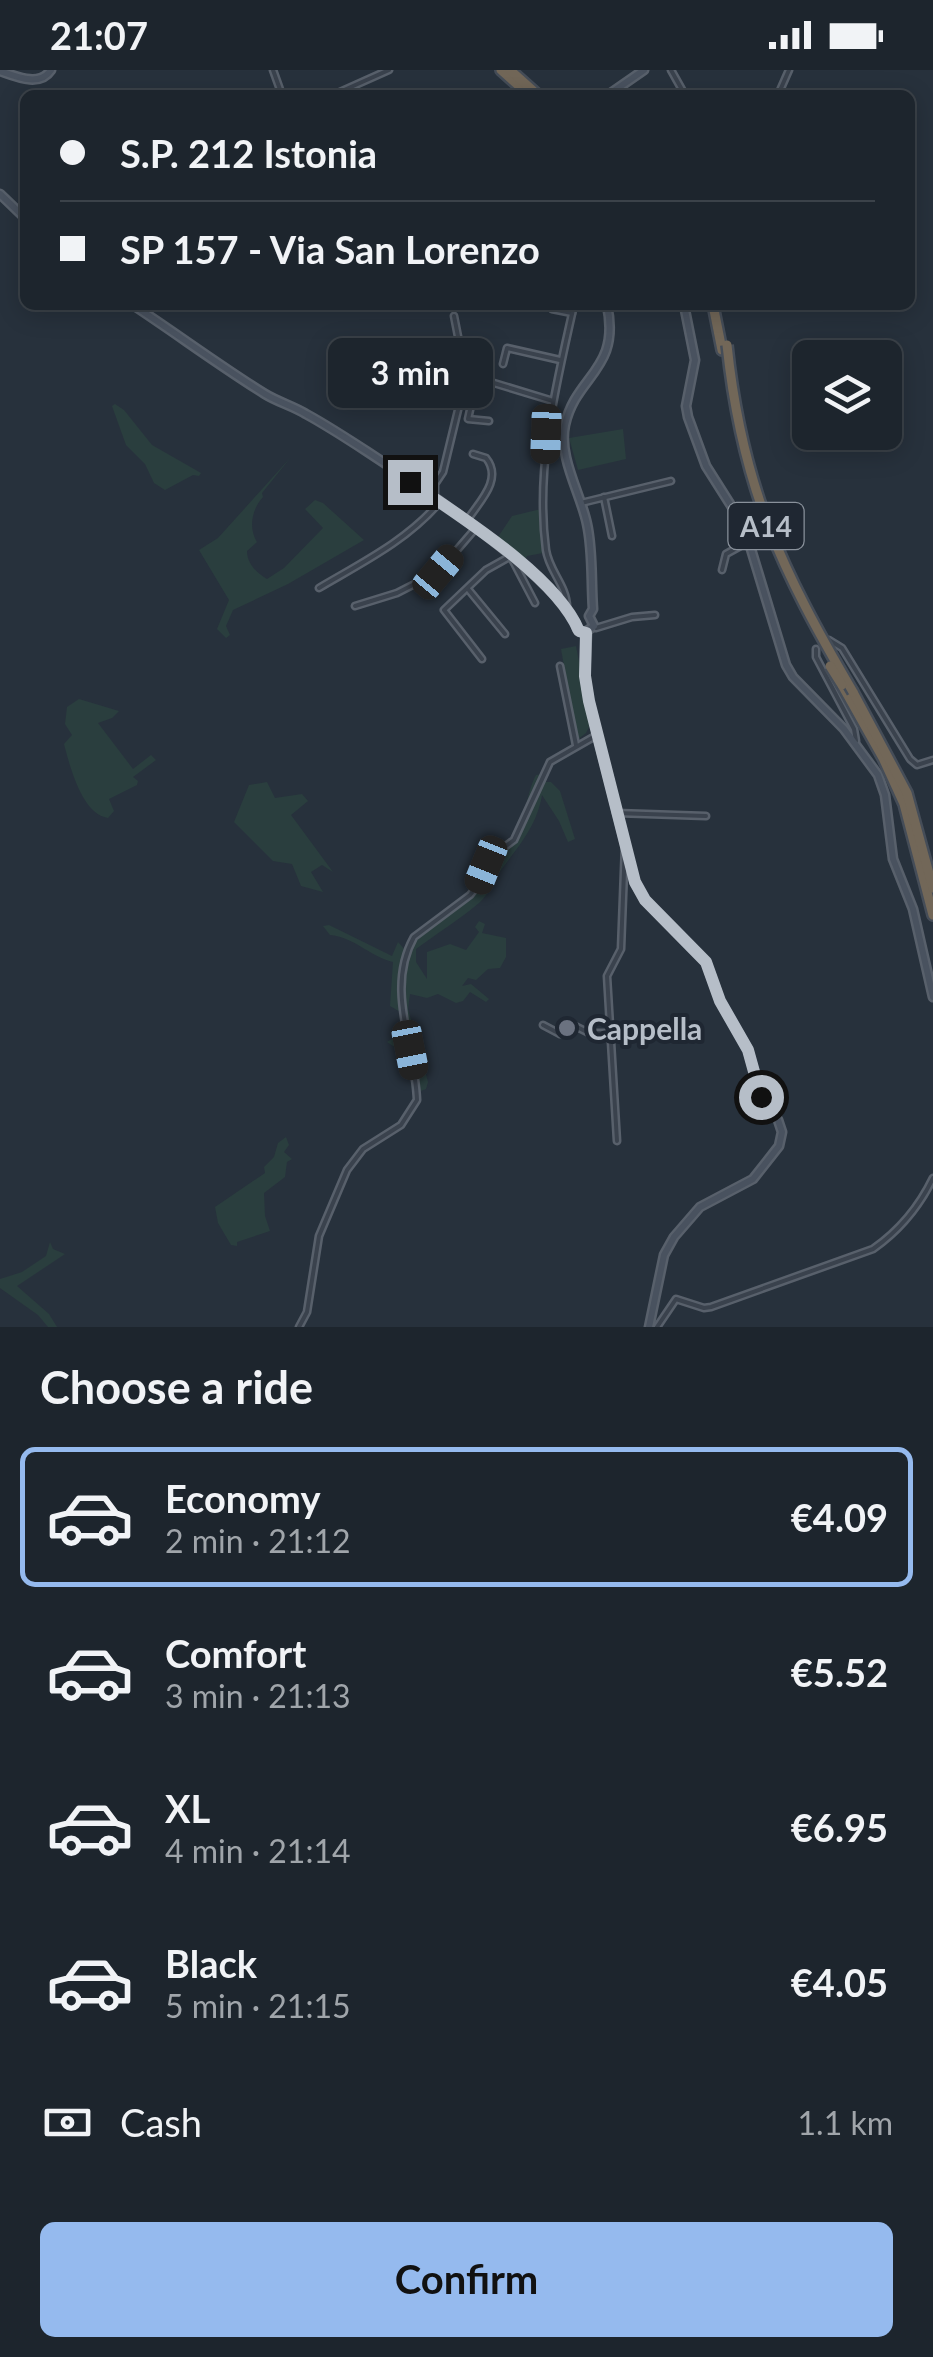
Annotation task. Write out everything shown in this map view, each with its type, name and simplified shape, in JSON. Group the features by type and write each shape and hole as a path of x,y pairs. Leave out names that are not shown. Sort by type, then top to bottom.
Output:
{"highway":[{"path":"501,70 523,90"},
{"path":"510,70 532,90"},
{"name":"A14","path":"717,310 737,424 757,502 794,586 907,793 933,888"},
{"name":"A14","path":"724,347 736,448 756,515 788,589 899,791 933,915"}],"main road":[{"path":"0,71 36,80 46,78 51,70"},
{"path":"615,90 644,70"},
{"path":"0,194 20,213"},
{"path":"142,310 268,396 304,412 422,490 537,576 576,620 579,631 590,631"},
{"path":"589,616 590,550 565,447 565,425 606,354 610,329 608,310"},
{"path":"685,310 695,360 686,406 688,417 706,466 736,510 749,542 792,677 858,746 878,775 886,795 893,860 914,909 933,997"},
{"path":"576,620 580,616 593,620 585,676 635,882 645,900 706,962 720,1001 748,1050 761,1097 782,1132 778,1146 754,1180 700,1207 674,1236 664,1255 649,1327"}],"street":[{"path":"345,90 388,70"},
{"path":"557,310 572,313"},
{"path":"566,609 567,600 550,568 546,550 544,494 546,434 573,310"},
{"path":"422,490 435,484 443,472 466,377 454,316"},
{"path":"503,364 507,348 562,360"},
{"path":"489,421 468,419 472,402 479,404 484,380 553,402"},
{"path":"466,522 493,480 494,471 486,458 473,454"},
{"path":"581,503 672,481"},
{"path":"319,588 419,526 437,501 435,484"},
{"path":"604,497 612,536"},
{"path":"354,606 397,593 438,572 475,529"},
{"path":"722,570 726,554 749,542"},
{"path":"482,660 444,610 486,570 511,556 535,604"},
{"path":"537,576 550,568"},
{"path":"468,589 505,634"},
{"path":"590,631 632,617 655,616"},
{"path":"830,640 842,648 910,759 918,765 933,760"},
{"path":"816,649 816,656 854,729 858,746"},
{"path":"560,666 576,745"},
{"path":"298,1327 307,1312 319,1236 347,1170 363,1148 401,1125 417,1100 401,996 404,960 414,937 450,912 478,885 491,857 514,840 550,762 597,735"},
{"path":"616,813 706,816"},
{"path":"618,1141 607,976 621,949 625,845"},
{"path":"543,1025 560,1034 577,1027 589,1034 611,1033"},
{"path":"657,1327 676,1300 711,1307 874,1249 906,1220 924,1198 933,1178"}],"green space":[{"path":"115,404 152,445 201,473 199,476 193,475 165,490 154,483 145,464 126,445 112,406"},
{"path":"623,429 626,459 578,470 569,438"},
{"path":"291,457 262,493 254,513 252,525 257,542 247,551 253,568 267,579 284,568 323,528 305,509 315,500 364,540 233,610 226,626 230,635 226,638 217,629 229,600 199,550 218,538"},
{"path":"541,509 543,553 527,556 524,562 496,540 512,516"},
{"path":"576,646 591,723 577,740 561,649"},
{"path":"79,699 119,711 98,723 133,769 151,755 156,760 133,777 137,785 109,799 114,811 108,818 99,815 84,799 64,744 72,735 65,724 67,707"},
{"path":"542,774 546,782 560,791 575,839 568,842 542,795 531,826 483,899 416,949 416,962 427,979 427,952 450,944 466,950 479,932 475,927 479,921 485,924 482,933 506,938 506,957 500,968 488,969 476,980 468,978 462,986 471,984 489,999 486,1002 470,992 456,1003 438,994 427,998 410,994 408,1009 428,1082 426,1089 418,1092 411,1058 387,1042 402,1029 404,971 409,951 422,934 465,902 490,860 514,840 533,782 536,775"},
{"path":"267,782 275,798 302,794 308,801 291,815 333,872 322,865 311,872 323,892 301,886 292,864 273,861 234,822 249,785"},
{"path":"329,925 392,956 398,942 406,951 399,981 402,1013 390,1006 393,962 347,939 330,935 323,926"},
{"path":"286,1137 289,1145 284,1152 292,1159 287,1162 285,1177 264,1193 270,1231 231,1245 218,1223 215,1207 265,1173 264,1167 274,1157 278,1143"},
{"path":"50,1242 53,1249 65,1254 17,1286 49,1314 57,1327 48,1327 38,1315 0,1288 0,1279 22,1272 46,1256"}],"place":[{"name":"Cappella","path":"567,1028"}],"route":[{"path":"410,482 534,574 576,620 579,631 586,633 589,701 635,882 645,900 706,962 720,1001 748,1050 761,1097"}]}
